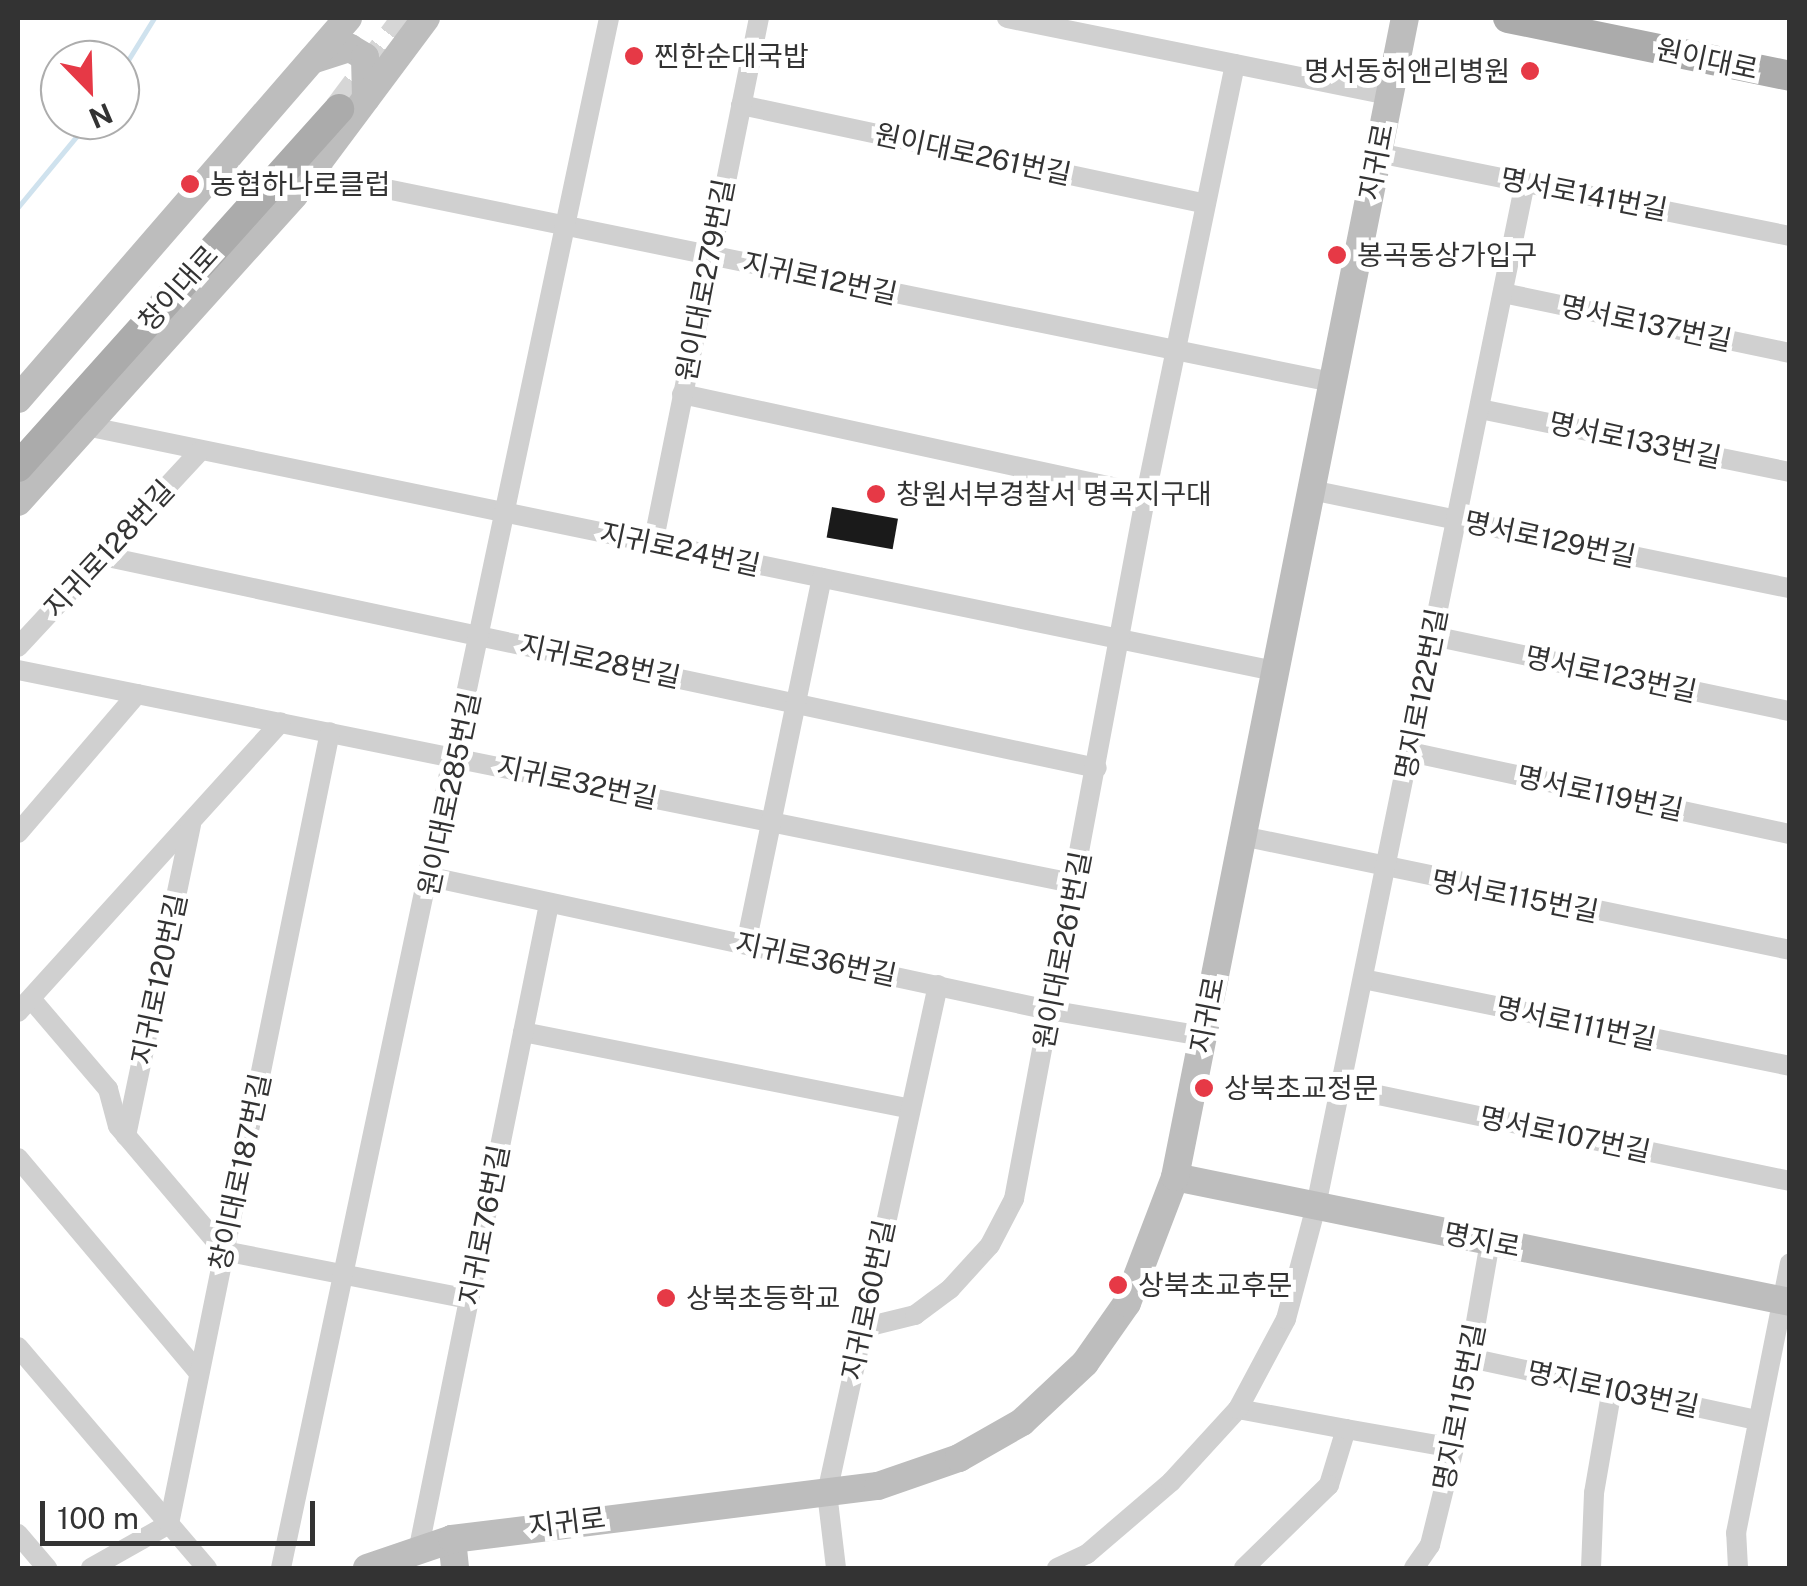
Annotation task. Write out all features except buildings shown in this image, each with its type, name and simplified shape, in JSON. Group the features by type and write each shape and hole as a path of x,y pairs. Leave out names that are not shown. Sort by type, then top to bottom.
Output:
{"main road":[{"name":"원이대로","path":"1508,18 1790,76"},
{"name":"창이대로","path":"18,443 344,100"},
{"name":"창이대로","path":"18,467 344,100"}],"street":[{"path":"18,399 348,18"},
{"name":"원이대로285번길","path":"281,1568 509,514 609,18"},
{"name":"원이대로279번길","path":"653,544 759,18"},
{"path":"1008,18 1389,95"},
{"name":"지귀로","path":"367,1568 419,1547 452,1539 878,1486 959,1458 1022,1422 1084,1362 1127,1302 1175,1177 1404,18"},
{"path":"344,100 425,19"},
{"path":"18,502 308,173 365,57 350,48 310,61"},
{"name":"원이대로261번길","path":"862,1328 915,1315 990,1245 1014,1199 1122,643 1146,494 1234,64"},
{"name":"원이대로261번길","path":"741,105 1206,204"},
{"name":"명서로141번길","path":"1378,153 1790,236"},
{"name":"지귀로12번길","path":"308,173 1332,382"},
{"name":"명지로122번길","path":"1057,1568 1092,1561 1172,1482 1238,1410 1286,1319 1316,1206 1525,182"},
{"name":"명서로137번길","path":"1503,293 1790,353"},
{"path":"682,394 1146,494"},
{"name":"명서로133번길","path":"1480,409 1790,472"},
{"name":"지귀로24번길","path":"86,426 1122,643 1274,671"},
{"name":"지귀로128번길","path":"18,647 200,451"},
{"name":"명서로129번길","path":"1310,490 1790,588"},
{"name":"지귀로28번길","path":"102,556 1098,768"},
{"path":"746,944 822,578"},
{"name":"명서로123번길","path":"1434,636 1790,711"},
{"name":"지귀로32번길","path":"18,670 1076,884"},
{"path":"18,832 137,694"},
{"name":"지귀로120번길","path":"224,1251 126,1136 108,1089 25,1006 281,722"},
{"name":"창이대로187번길","path":"169,1524 330,732"},
{"name":"명서로119번길","path":"1410,752 1790,834"},
{"name":"지귀로120번길","path":"126,1136 191,823"},
{"name":"명서로115번길","path":"1242,836 1385,870 1790,950"},
{"name":"지귀로36번길","path":"430,876 1050,1010 1202,1036"},
{"name":"지귀로76번길","path":"419,1547 549,904"},
{"name":"명서로111번길","path":"1363,979 1790,1066"},
{"name":"지귀로60번길","path":"836,1568 827,1492 907,1108 938,985"},
{"path":"524,1032 907,1108"},
{"name":"명서로107번길","path":"1340,1086 1790,1181"},
{"path":"18,1158 200,1373"},
{"name":"명지로","path":"1175,1177 1786,1302"},
{"name":"명지로115번길","path":"1414,1568 1430,1545 1454,1448 1490,1242"},
{"path":"224,1251 469,1299"},
{"path":"1738,1568 1736,1533 1756,1420 1786,1302 1790,1262"},
{"path":"18,1347 207,1568"},
{"name":"명지로103번길","path":"1470,1358 1756,1420"},
{"path":"1592,1568 1594,1493 1612,1389"},
{"path":"1238,1410 1454,1448"},
{"path":"1244,1568 1328,1486 1346,1428"},
{"path":"92,1568 169,1524"},
{"path":"18,1534 47,1568"},
{"path":"452,1539 455,1568"}],"waterway":[{"path":"140,41 154,18"},
{"path":"18,207 73,140"}],"tunnel":[{"path":"339,109 407,18"}],"place":[{"name":"찐한순대국밥","path":"634,56"},
{"name":"명서동허앤리병원","path":"1530,71"},
{"name":"농협하나로클럽","path":"190,184"},
{"name":"봉곡동상가입구","path":"1337,255"},
{"name":"창원서부경찰서 명곡지구대","path":"876,494"},
{"name":"상북초교정문","path":"1204,1088"},
{"name":"상북초교후문","path":"1118,1285"},
{"name":"상북초등학교","path":"666,1298"}]}
